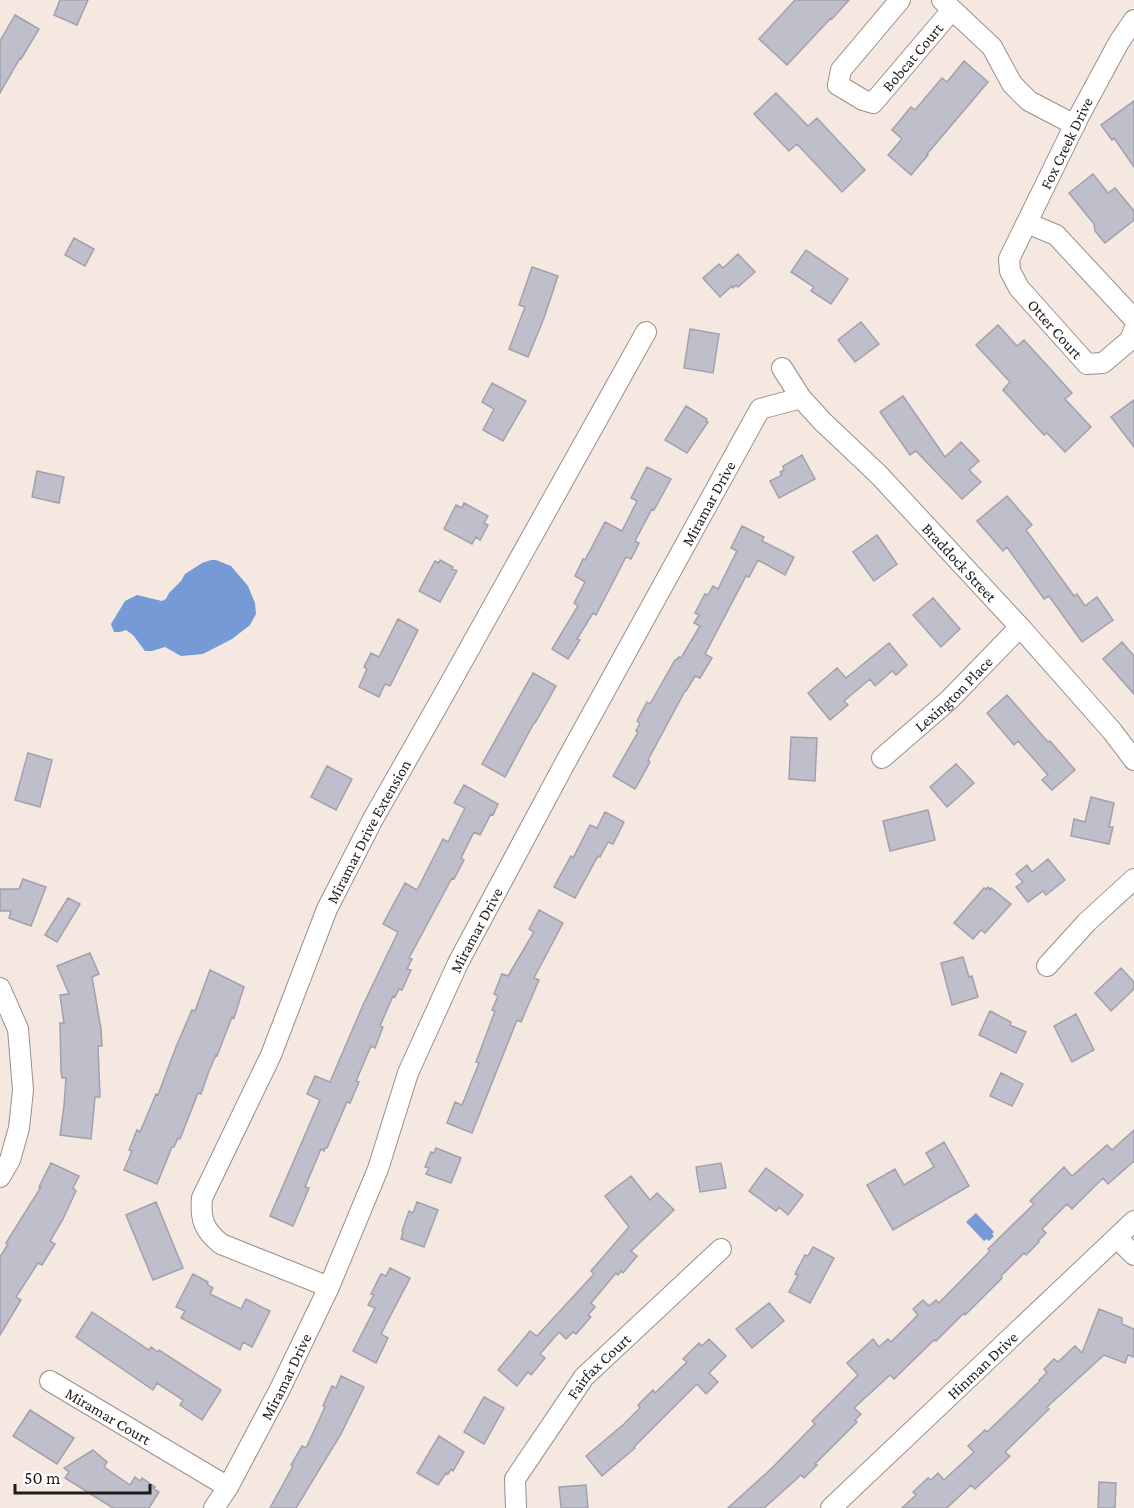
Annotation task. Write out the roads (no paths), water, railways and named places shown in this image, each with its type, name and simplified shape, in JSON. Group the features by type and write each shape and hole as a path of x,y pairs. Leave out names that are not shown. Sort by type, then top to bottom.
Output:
{"street":[{"name":"Bobcat Court","path":"900,0 841,70 838,85 862,100 873,103 947,5 992,47 1012,84 1029,101 1075,125"},
{"name":"Fox Creek Drive","path":"1010,271 1009,259 1075,125 1119,42 1134,20"},
{"path":"1027,223 1056,235 1134,319"},
{"name":"Otter Court","path":"1010,271 1019,288 1088,364 1103,363 1130,340 1134,330"},
{"name":"Miramar Drive Extension","path":"328,1287 221,1244 205,1227 201,1212 202,1198 271,1054 327,909 373,819 646,332"},
{"name":"Braddock Street","path":"782,368 801,398 879,476 1020,627 1112,731 1134,760"},
{"name":"Miramar Drive","path":"214,1508 228,1487 280,1389 328,1287 378,1169 408,1073 458,963 760,409 801,398"},
{"name":"Lexington Place","path":"882,758 949,700 1020,627"},
{"path":"1047,966 1088,922 1134,879"},
{"path":"0,988 18,1029 22,1090 19,1128 10,1160 0,1177"},
{"name":"Hinman Drive","path":"831,1508 1134,1221"},
{"path":"1117,1238 1134,1255"},
{"name":"Fairfax Court","path":"516,1508 515,1479 584,1377 721,1249"},
{"name":"Miramar Court","path":"50,1381 228,1487"}],"water":[{"path":"211,560 231,566 248,586 255,603 256,614 250,625 232,639 203,654 181,656 165,647 145,651 133,635 126,630 114,632 111,624 125,601 137,595 162,601 185,574"},
{"path":"976,1213 994,1232 992,1234 994,1236 989,1241 987,1239 984,1241 966,1222"}]}
